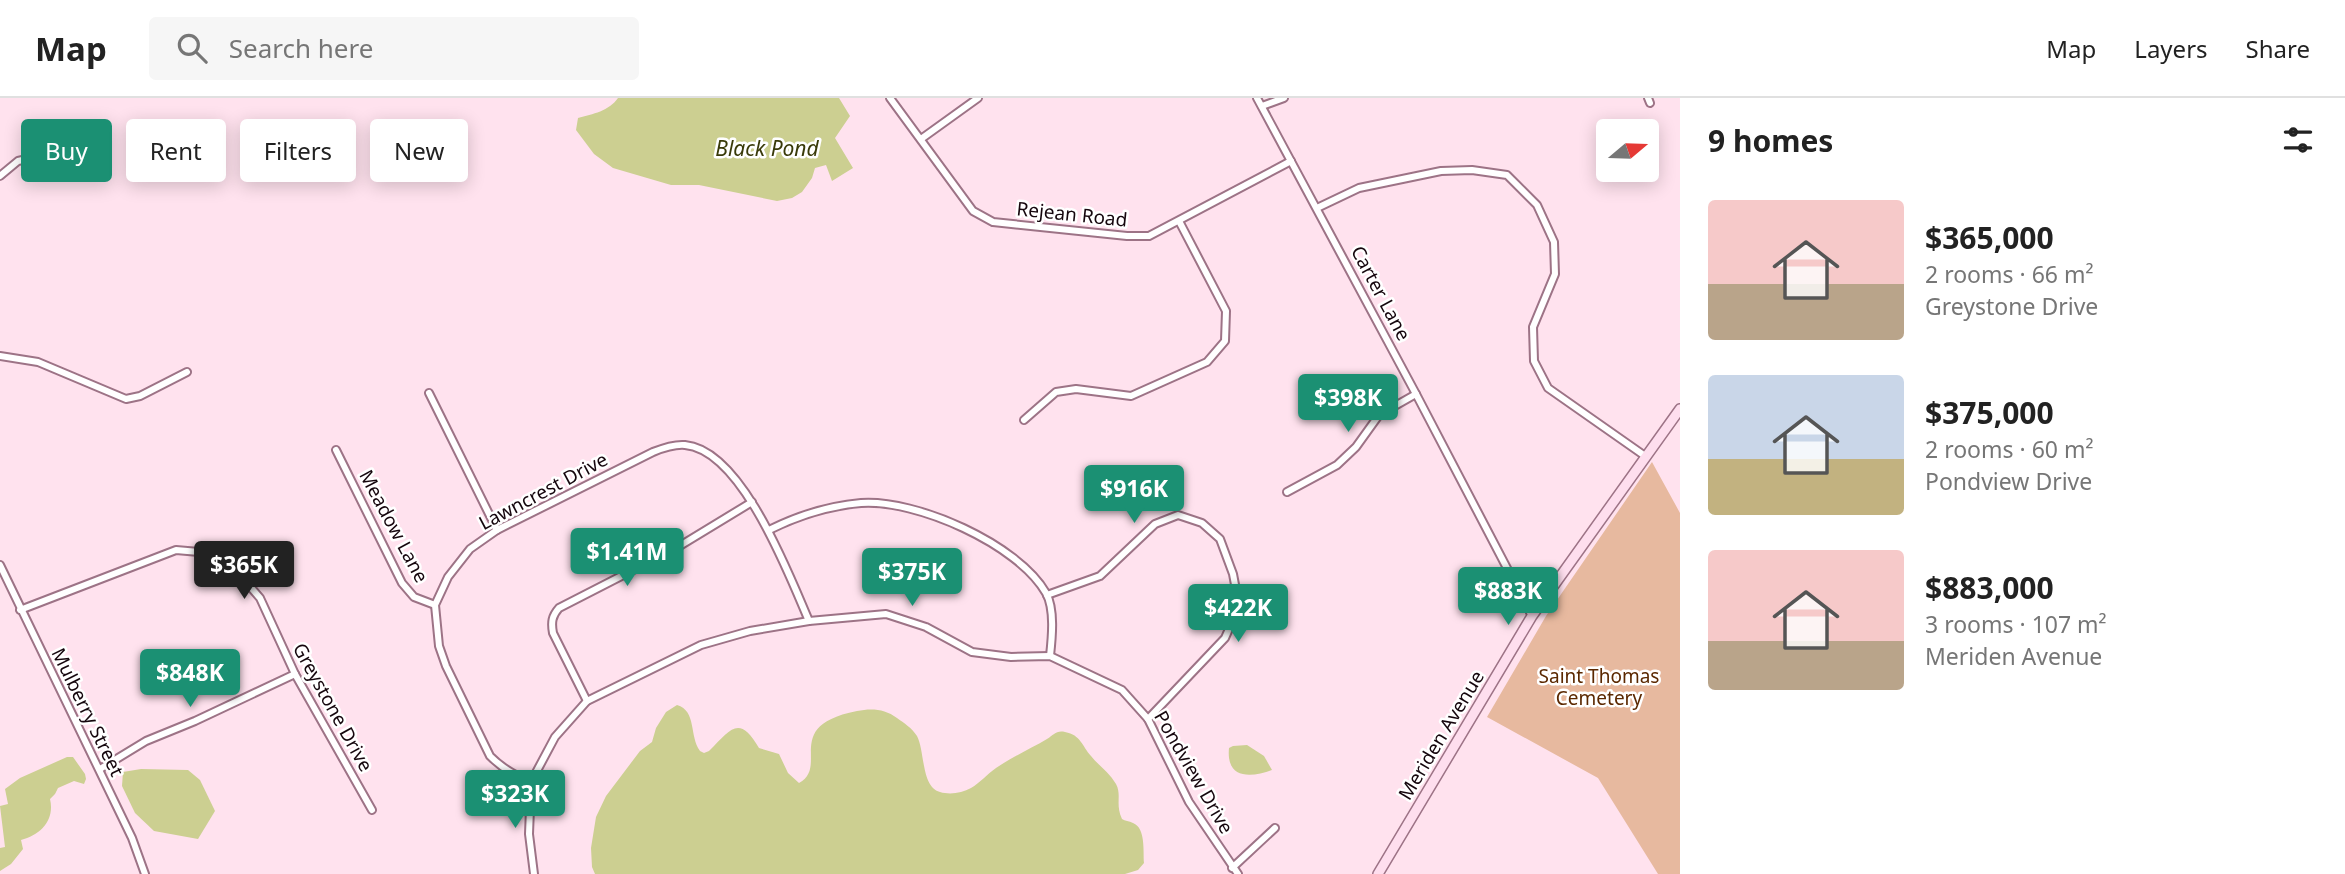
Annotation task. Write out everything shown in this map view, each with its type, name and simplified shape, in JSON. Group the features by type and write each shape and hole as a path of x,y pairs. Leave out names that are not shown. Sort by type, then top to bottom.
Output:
{"main road":[{"name":"Meriden Avenue","path":"1378,874 1532,616 1680,409"}],"street":[{"name":"Rejean Road","path":"890,98 973,211 993,222 1149,236 1291,161"},
{"path":"921,139 978,98"},
{"name":"Carter Lane","path":"1257,98 1318,208 1532,616"},
{"path":"1262,106 1284,98"},
{"path":"0,176 21,160"},
{"path":"1318,208 1359,188 1441,171 1472,170 1507,175 1537,205 1554,242 1555,274 1533,327 1534,361 1548,388 1645,456"},
{"path":"1024,420 1056,392 1076,389 1131,396 1207,362 1225,341 1226,311 1179,221"},
{"path":"0,356 38,362 126,399 140,396 187,372"},
{"path":"429,393 497,530"},
{"path":"1287,492 1337,465 1356,447 1379,415 1416,394"},
{"name":"Lawncrest Drive","path":"435,605 447,577 470,549 497,530 653,452 684,444 707,453 735,478 752,502 769,530 809,621"},
{"name":"Meadow Lane","path":"336,450 402,583 414,597 435,605"},
{"path":"587,701 553,632 551,622 554,614 559,608 678,547 752,502"},
{"path":"769,530 802,515 829,507 863,503 895,505 934,514 985,540 1024,566 1047,595 1053,630 1051,656"},
{"path":"1047,595 1100,576 1155,524 1178,515 1202,523 1220,539 1233,574 1239,606 1225,638 1148,719"},
{"name":"Greystone Drive","path":"20,610 176,550 222,554 260,598 295,674 372,810"},
{"name":"Mulberry Street","path":"0,565 100,769 132,838 145,874"},
{"path":"435,605 439,646 446,666 490,756 501,767 531,782"},
{"name":"Pondview Drive","path":"534,874 528,834 531,782 555,737 587,701 701,645 750,631 809,621 886,614 926,627 972,652 1012,657 1051,656 1122,690 1148,719 1189,802 1238,874"},
{"path":"100,769 146,741 295,674"},
{"path":"1232,867 1275,828"}],"green space":[{"name":"Saint Thomas Cemetery","path":"1652,462 1680,513 1680,874 1658,874 1598,778 1487,717 1546,616"}],"water":[{"name":"Black Pond","path":"618,98 839,98 850,116 835,138 853,168 832,181 826,165 815,168 812,178 802,192 792,198 777,201 699,185 671,185 613,168 594,154 576,130 578,118 605,109"},
{"path":"677,705 683,708 690,718 700,751 709,751 729,731 740,728 752,737 759,748 779,754 788,773 799,783 807,776 813,736 820,726 834,718 857,711 883,711 910,728 920,743 926,776 930,783 934,789 948,793 971,788 1002,764 1057,732 1070,733 1078,738 1116,784 1122,819 1137,826 1142,835 1144,863 1138,870 1125,874 595,874 591,848 596,817 606,796 640,751 652,742 656,728 666,712"},
{"path":"1247,745 1264,756 1272,770 1248,775 1235,771 1231,766 1229,748"},
{"path":"67,757 73,757 85,774 84,784 74,781 58,788 50,799 50,814 45,826 21,840 23,849 11,864 0,871 0,848 5,847 0,806 8,804 5,789 20,778"},
{"path":"141,769 188,770 200,780 215,811 198,839 154,831 135,813 122,786 123,772"}]}
